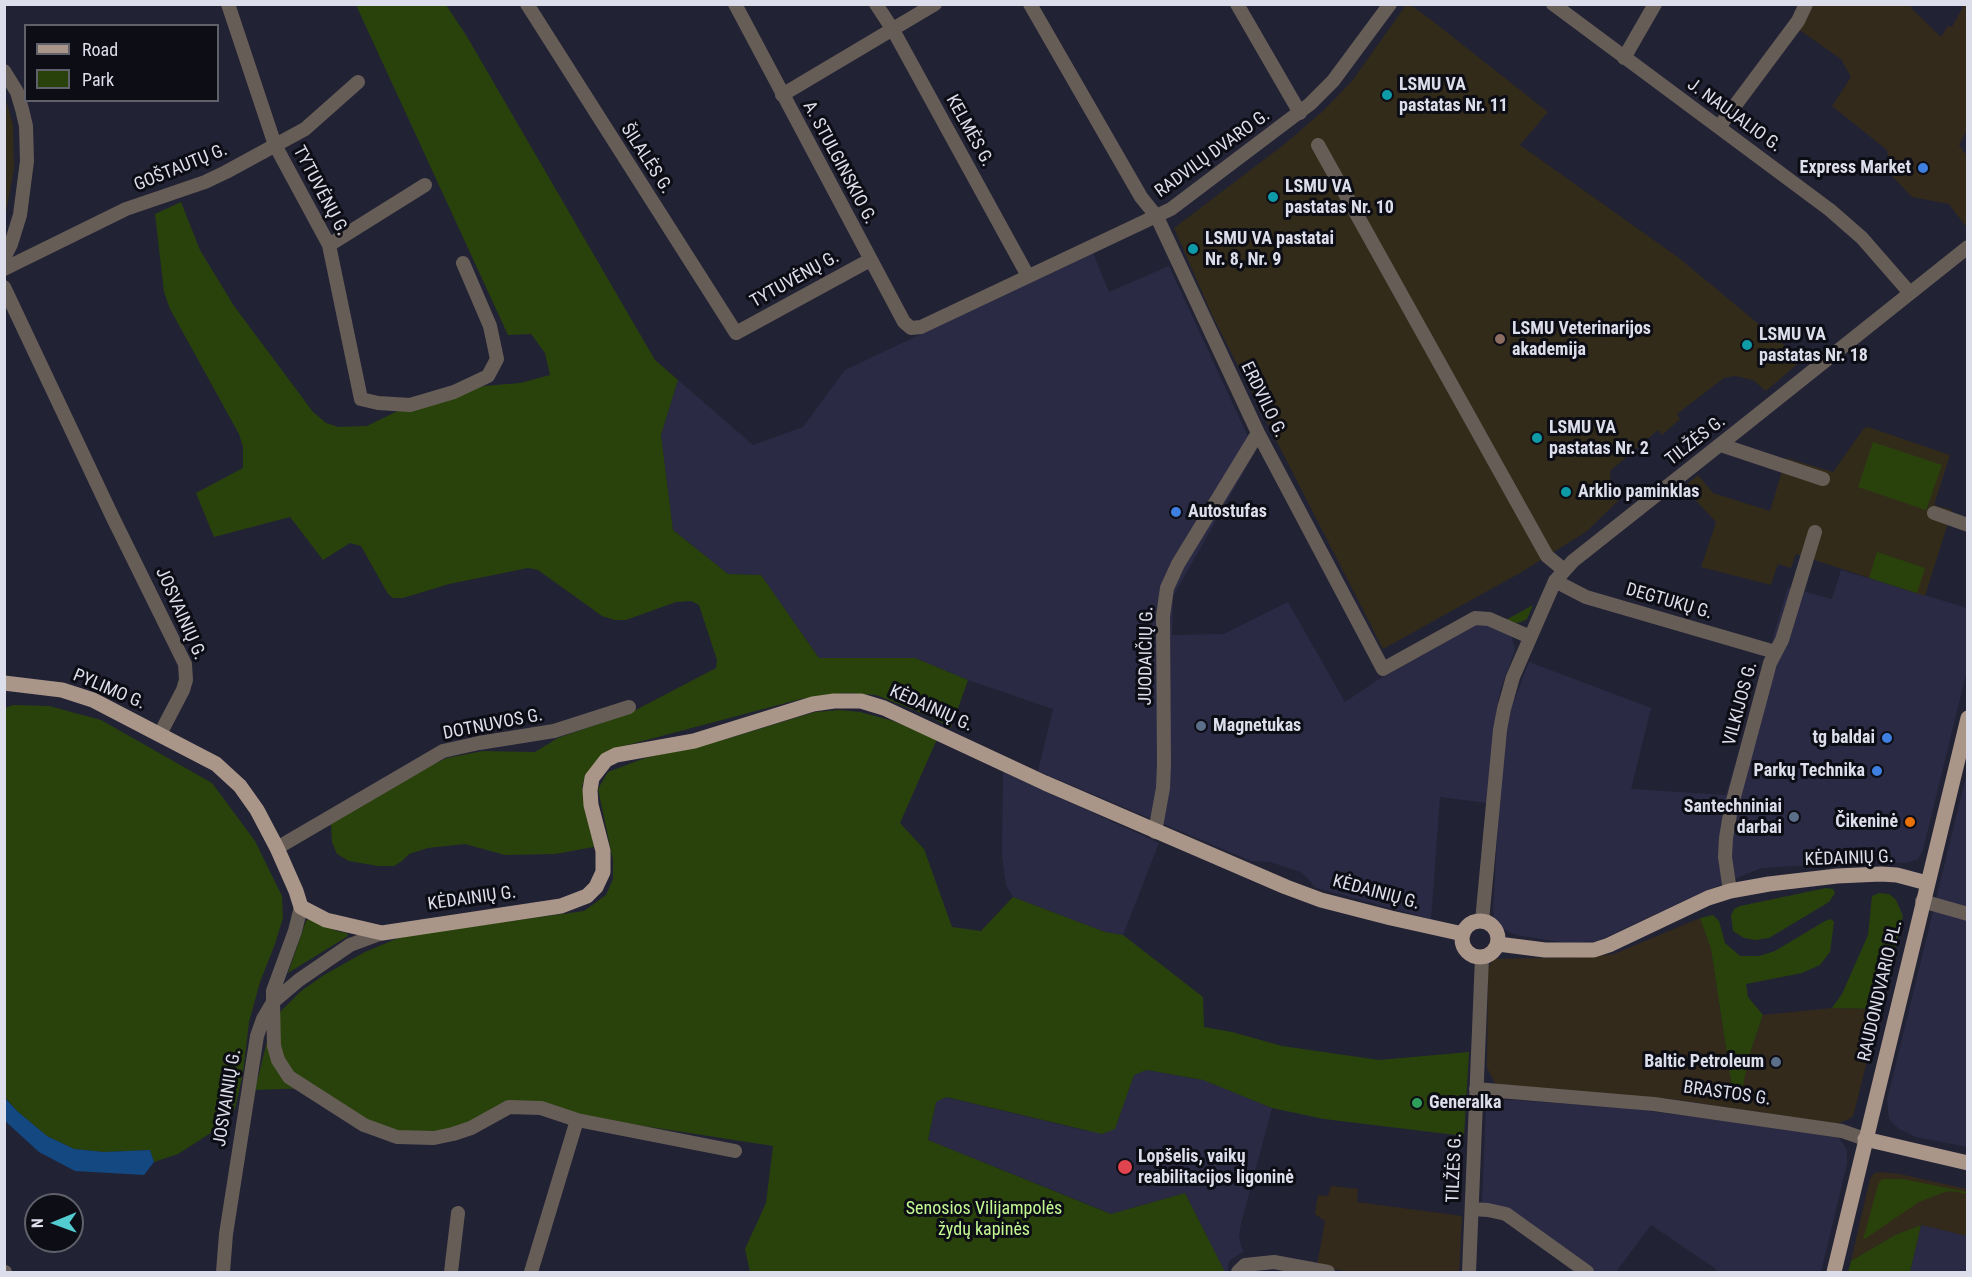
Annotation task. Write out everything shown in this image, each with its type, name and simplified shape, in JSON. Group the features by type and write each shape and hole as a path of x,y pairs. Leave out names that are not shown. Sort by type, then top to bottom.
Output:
{"main road":[{"name":"PYLIMO G.","path":"4,683 62,690 75,694 160,734"},
{"name":"KĖDAINIŲ G.","path":"382,933 561,906 587,896 596,887 603,872 603,851 591,805 592,778 606,760 616,755 694,741 813,704 861,701 884,708 1045,783 1260,877 1321,900 1463,934"},
{"name":"RAUDONDVARIO PL.","path":"1833,1272 1968,718"},
{"path":"160,734 216,764 229,774 257,810 277,848 301,907 326,920 382,933"},
{"name":"KĖDAINIŲ G.","path":"1498,944 1545,950 1594,950 1708,898 1730,891 1809,879 1881,874 1897,875 1927,883"},
{"path":"1482,921 1493,926 1498,944 1489,955 1475,957 1464,948 1463,934 1470,924 1482,921"},
{"name":"BRASTOS G.","path":"1865,1139 1968,1163"}],"street":[{"name":"TYTUVĖNŲ G.","path":"228,4 275,145 329,245 362,399 378,403 410,405 453,392 488,376 497,359 490,326 463,263"},
{"name":"ŠILALĖS G.","path":"527,4 736,333"},
{"name":"A. STULGINSKIO G.","path":"735,4 904,322 911,328 921,327"},
{"name":"KELMĖS G.","path":"876,4 893,30 1028,276"},
{"path":"782,95 935,4"},
{"name":"ERDVILO G.","path":"1030,4 1141,197 1157,217 1258,433 1383,669 1475,618 1489,619 1530,637"},
{"path":"1237,4 1300,113"},
{"name":"RADVILŲ DVARO G.","path":"921,327 1171,209 1300,113 1333,81 1390,4"},
{"name":"J. NAUJALIO G.","path":"1553,4 1846,223 1910,293"},
{"path":"1624,58 1655,4"},
{"path":"1719,127 1798,21 1806,4"},
{"path":"4,71 17,92 22,109 26,126 27,160 20,215 4,258"},
{"name":"GOŠTAUTŲ G.","path":"4,269 126,209 205,182 305,129 358,82"},
{"name":"DEGTUKŲ G.","path":"1318,145 1559,576 1586,597 1775,652"},
{"path":"329,245 424,184"},
{"name":"TILŽĖS G.","path":"1482,921 1500,730 1513,677 1559,576 1573,561 1727,447 1968,247"},
{"name":"TYTUVĖNŲ G.","path":"736,333 870,260"},
{"name":"JOSVAINIŲ G.","path":"4,287 185,664 186,680 183,690 160,734"},
{"name":"JUODAIČIŲ G.","path":"1155,832 1163,788 1163,616 1167,588 1178,564 1258,433"},
{"path":"1727,447 1822,479"},
{"path":"1934,513 1968,525"},
{"name":"VILKIJOS G.","path":"1730,891 1725,857 1731,808 1775,652 1782,640 1815,532"},
{"name":"DOTNUVOS G.","path":"277,848 443,752 479,743 554,731 629,706"},
{"path":"1922,901 1968,914"},
{"name":"JOSVAINIŲ G.","path":"223,1272 226,1234 257,1036 263,1019 273,1002 273,991 295,931 301,907"},
{"path":"382,933 350,945 334,955 273,1002 274,1046 283,1071 295,1083 364,1125 381,1133 411,1138 453,1134 471,1128 509,1107 541,1108 578,1120 735,1151"},
{"name":"TILŽĖS G.","path":"1469,1272 1482,957"},
{"name":"BRASTOS G.","path":"1476,1089 1664,1105 1842,1131 1865,1139"},
{"path":"531,1272 578,1120"},
{"path":"1472,1209 1506,1214 1587,1272"},
{"path":"451,1272 458,1214"},
{"path":"1242,1269 1274,1262 1328,1272"}],"shaded area":[{"name":"LSMU Veterinarijos akademija","path":"1406,5 1410,5 1430,19 1548,112 1520,145 1679,258 1802,360 1766,391 1753,380 1735,376 1724,378 1677,414 1680,419 1662,435 1658,430 1610,471 1611,489 1619,500 1586,532 1520,573 1383,649 1213,317 1174,228 1286,143 1323,111 1352,81"},
{"path":"1812,5 1912,5 1911,8 1941,37 1948,26 1952,27 1964,5 1967,5 1967,130 1959,145 1967,156 1967,228 1949,204 1912,197 1891,175 1887,150 1832,106 1851,77 1841,59 1798,29"},
{"path":"5,97 13,124 14,169 5,218"},
{"path":"1093,253 1109,292 1169,266 1255,452 1173,596 1172,635 1224,634 1288,602 1345,702 1376,681 1476,625 1484,624 1507,633 1512,638 1515,650 1500,691 1487,803 1440,797 1431,919 1316,888 1301,872 1270,862 1251,861 1038,771 1053,709 968,680 915,658 819,658 761,575 728,574 673,530 661,435 678,380 753,445 803,427 845,370"},
{"path":"1868,427 1950,455 1934,505 1952,510 1925,596 1796,554 1791,568 1778,564 1771,585 1701,567 1716,522 1683,487 1698,475 1713,493 1770,511 1786,458 1833,472 1864,428"},
{"path":"1841,570 1967,608 1967,670 1923,850 1918,859 1907,863 1864,862 1761,868 1598,941 1567,943 1516,935 1503,929 1495,921 1493,911 1505,738 1512,706 1529,662 1651,708 1631,789 1726,795 1788,587 1832,599"},
{"path":"1003,772 1159,843 1123,935 1105,932 1013,897 1006,885 1002,856"},
{"path":"1967,772 1967,1147 1916,1137 1899,1129 1889,1119 1887,1100"},
{"path":"1700,918 1711,949 1732,1088 1735,1090 1763,1015 1832,1008 1880,1009 1851,1118 1839,1123 1831,1123 1672,1099 1495,1083 1487,1068 1488,968 1493,959 1585,957 1614,954"},
{"name":"Lopšelis, vaikų reabilitacijos ligoninė","path":"1147,1070 1203,1080 1272,1108 1241,1224 1239,1237 1244,1251 1229,1261 1227,1272 1185,1193 1112,1214 928,1140 936,1102 945,1097 1087,1131 1115,1128 1134,1075"},
{"path":"1513,1100 1624,1108 1829,1134 1840,1139 1847,1150 1847,1164 1821,1272 1715,1272 1716,1269 1651,1225 1616,1272 1594,1272 1509,1210 1482,1202 1486,1106 1492,1101"},
{"path":"1881,1172 1967,1189 1967,1236 1921,1225 1895,1235 1851,1261 1870,1179 1874,1173"},
{"path":"1331,1186 1358,1189 1357,1202 1462,1216 1459,1272 1351,1272 1317,1266 1325,1221 1315,1214 1318,1195 1328,1196"},
{"path":"1921,1225 1967,1236 1967,1272 1910,1272"}],"green space":[{"path":"356,5 446,5 466,35 655,360 678,380 661,435 673,530 728,574 761,575 819,658 915,658 968,680 951,728 931,717 876,695 846,693 801,699 620,747 585,776 582,787 594,847 555,854 505,855 465,844 428,848 409,854 394,866 349,861 337,854 332,842 331,824 423,769 447,758 483,751 535,752 558,738 630,713 716,668 717,660 699,605 691,601 676,602 626,620 615,620 602,616 538,570 528,568 449,584 403,598 393,598 388,594 361,546 350,543 323,560 290,517 214,537 196,493 243,468 243,447 239,434 170,309 164,292 155,214 181,202 200,250 234,306 313,412 326,423 338,427 367,426 410,405 484,386 520,383 550,375 545,353 531,334 508,335"},
{"path":"1873,442 1942,465 1926,510 1858,487"},
{"path":"1877,552 1925,568 1917,593 1869,578"},
{"path":"1533,605 1527,619 1516,623 1506,620"},
{"path":"13,705 49,706 101,720 212,783 255,841 282,896 283,918 260,982 249,1022 243,1073 235,1109 217,1129 178,1154 154,1162 150,1150 104,1152 74,1149 47,1136 17,1111 5,1097 5,708"},
{"name":"Senosios Vilijampolės žydų kapinės","path":"840,710 860,712 893,721 937,739 900,823 924,849 952,927 981,931 1013,897 1105,932 1123,935 1203,997 1204,1027 1282,1046 1379,1060 1469,1052 1464,1136 1324,1119 1272,1108 1203,1080 1147,1070 1134,1075 1115,1129 1102,1134 946,1097 936,1102 928,1140 1111,1214 1185,1193 1225,1272 750,1272 745,1249 766,1203 773,1146 586,1117 528,1102 464,1128 420,1134 382,1130 313,1088 255,1090 268,1037 281,1011 301,991 365,952 403,936 584,911 606,895 613,879 613,860 598,789 608,772 645,758 733,737 815,712"},
{"path":"1826,888 1833,889 1835,893 1829,902 1769,938 1755,940 1744,938 1733,931 1731,915 1734,909 1740,906"},
{"path":"1879,893 1889,894 1896,900 1903,916 1880,1009 1832,1008 1842,994 1868,935 1872,896"},
{"path":"1713,915 1719,921 1725,943 1740,956 1759,956 1775,951 1825,921 1831,919 1834,922 1830,952 1820,965 1802,973 1746,984 1748,997 1763,1015 1751,1050 1742,1089 1732,1088 1711,949 1700,918"},
{"path":"309,919 347,933 348,936 288,973 306,921"},
{"path":"1884,1179 1903,1179 1967,1192 1967,1194 1945,1192 1919,1202 1863,1240 1878,1185"},
{"path":"1921,1225 1910,1272 1848,1272 1851,1261 1895,1235"}],"water":[{"path":"4,1097 47,1136 74,1149 104,1152 150,1150 154,1162 144,1175 75,1171 39,1152 5,1121"}],"place":[{"name":"LSMU VA pastatas Nr. 11","path":"1387,95"},
{"name":"Express Market","path":"1923,168"},
{"name":"LSMU VA pastatas Nr. 10","path":"1273,197"},
{"name":"LSMU VA pastatai Nr. 8, Nr. 9","path":"1193,249"},
{"name":"LSMU Veterinarijos akademija","path":"1500,339"},
{"name":"LSMU VA pastatas Nr. 18","path":"1747,345"},
{"name":"LSMU VA pastatas Nr. 2","path":"1537,438"},
{"name":"Arklio paminklas","path":"1566,492"},
{"name":"Autostufas","path":"1176,512"},
{"name":"Magnetukas","path":"1201,726"},
{"name":"tg baldai","path":"1887,738"},
{"name":"Parkų Technika","path":"1877,771"},
{"name":"Santechniniai darbai","path":"1794,817"},
{"name":"Čikeninė","path":"1910,822"},
{"name":"Baltic Petroleum","path":"1776,1062"},
{"name":"Generalka","path":"1417,1103"},
{"name":"Lopšelis, vaikų reabilitacijos ligoninė","path":"1125,1167"}]}
